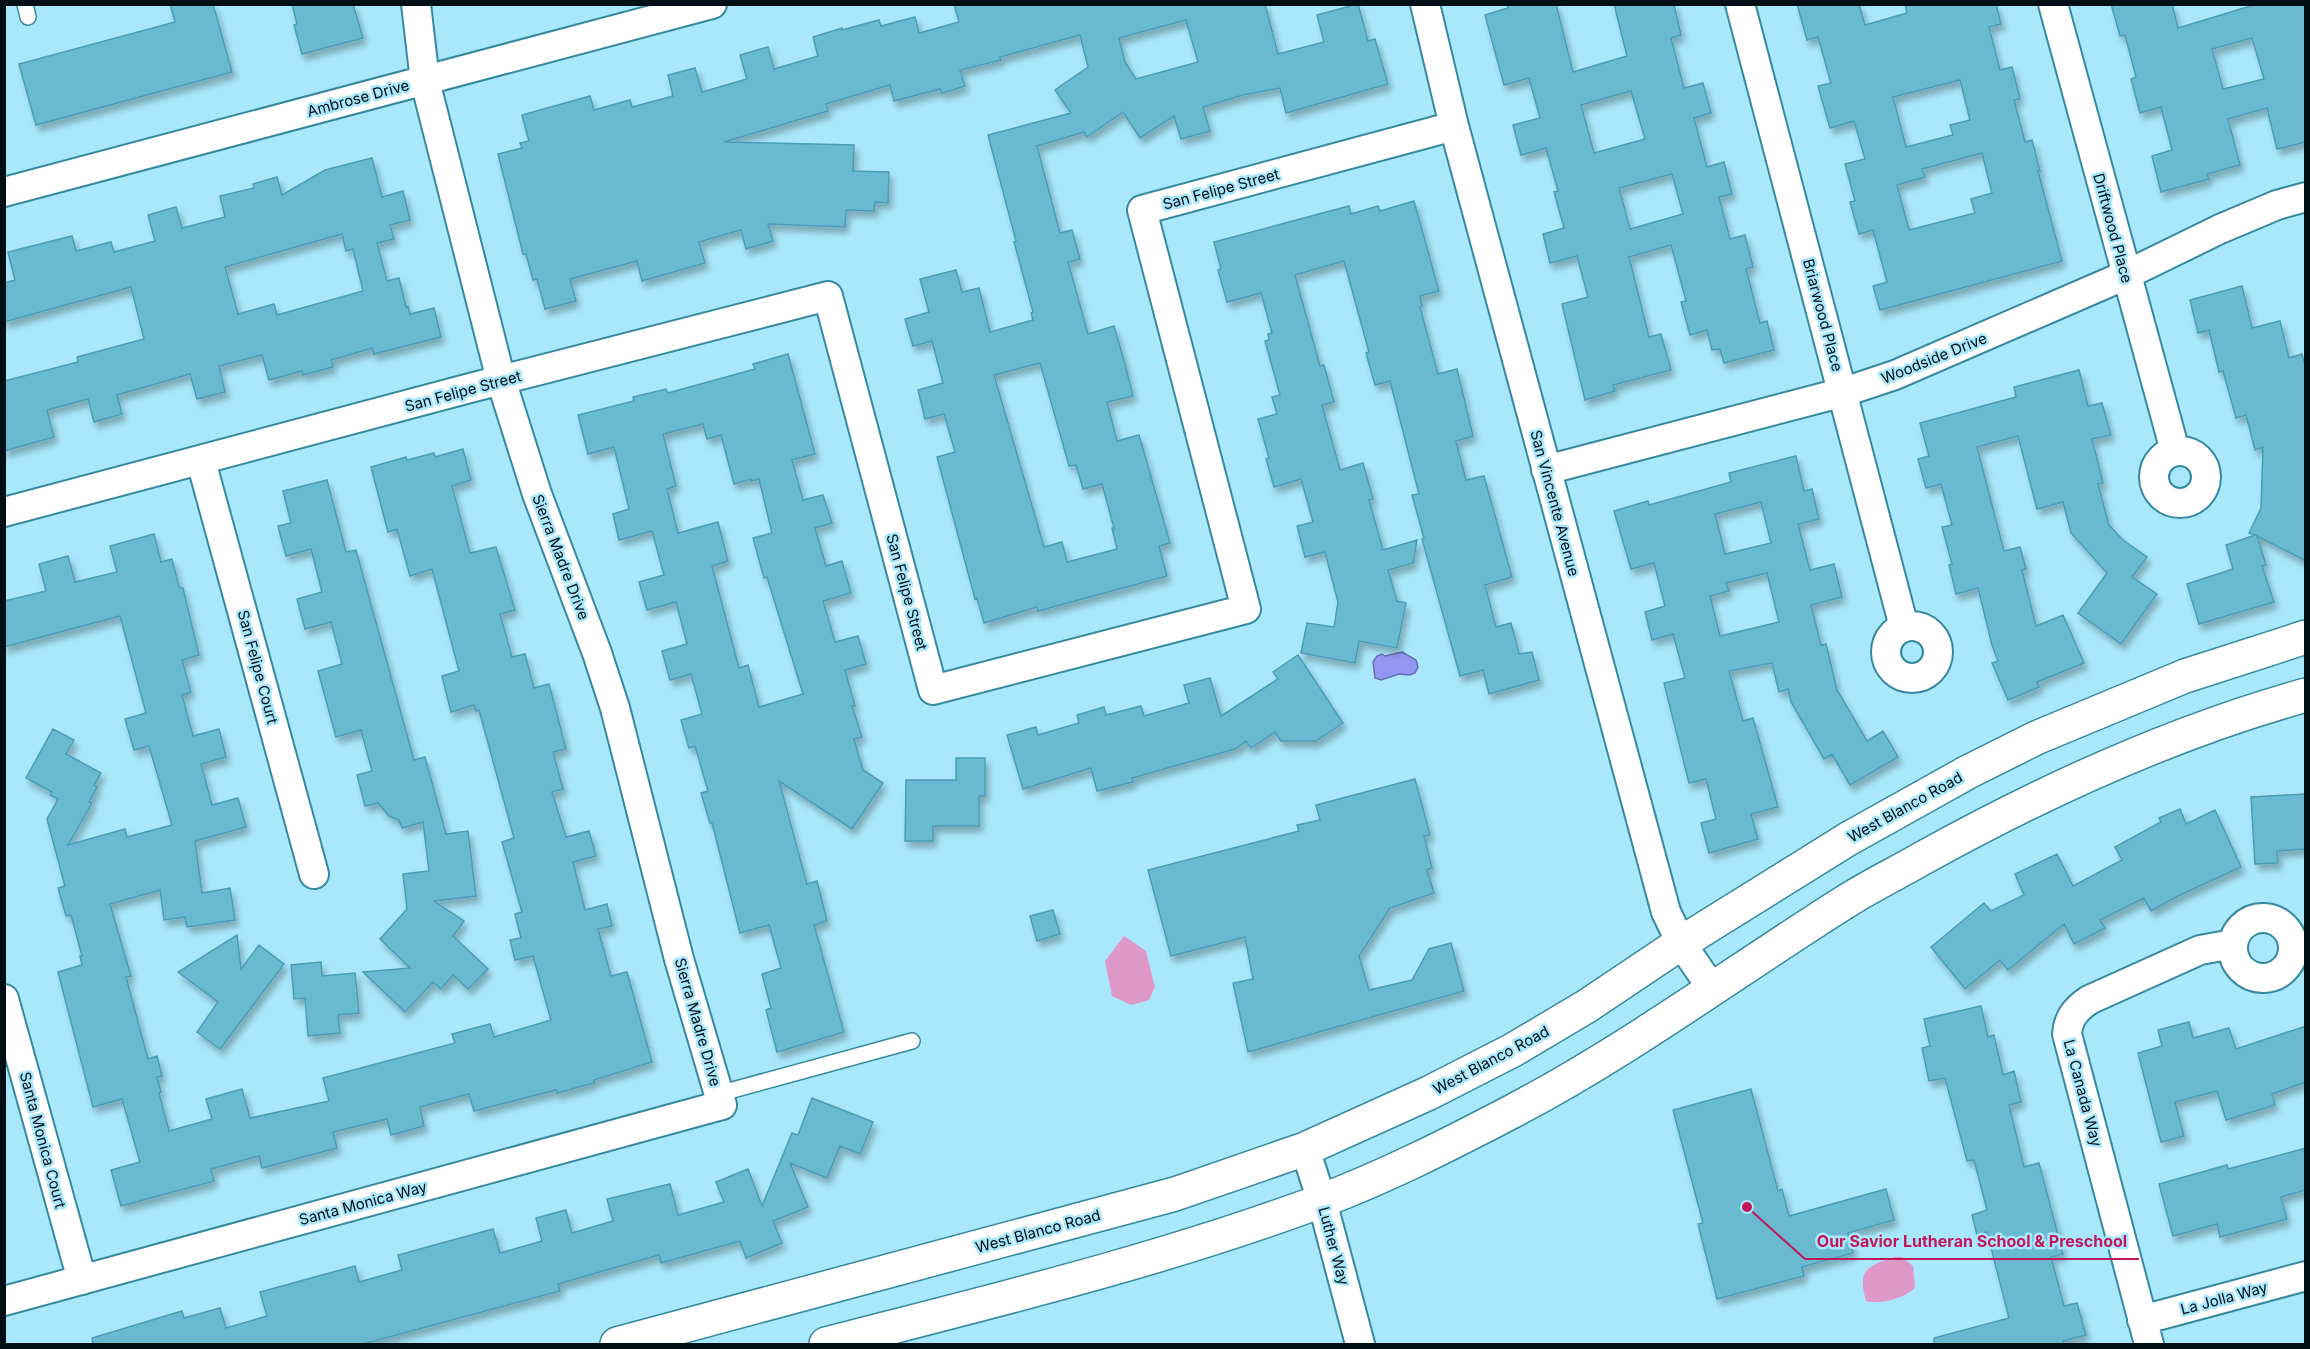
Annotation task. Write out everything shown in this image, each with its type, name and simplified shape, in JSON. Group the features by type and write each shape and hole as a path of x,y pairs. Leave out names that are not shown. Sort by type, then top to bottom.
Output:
{"main road":[{"name":"West Blanco Road","path":"617,1344 1175,1194 1305,1149 1429,1094 1513,1050 1587,1006 1681,943 1848,839 1977,767 2037,738 2185,676 2306,637"},
{"path":"826,1344 1202,1242 1322,1201 1386,1174 1518,1108 1635,1040 1847,901 1989,822 2134,754 2306,695"}],"street":[{"name":"Sierra Madre Drive","path":"416,4 425,81 501,380 537,494 597,653 615,708 680,960 720,1099"},
{"name":"Ambrose Drive","path":"4,192 712,4"},
{"name":"San Vincente Avenue","path":"1425,4 1454,126 1666,912 1681,943 1713,990"},
{"name":"Briarwood Place","path":"1740,4 1844,392 1904,627"},
{"name":"Driftwood Place","path":"2053,4 2175,451"},
{"name":"San Felipe Street","path":"4,512 828,296 933,690 1246,609 1142,210 1454,126"},
{"name":"Woodside Drive","path":"1546,470 1844,392 1895,375 2126,275 2220,229 2306,197"},
{"name":"San Felipe Court","path":"201,460 314,874"},
{"name":"La Canada Way","path":"2146,1332 2067,1034 2068,1025 2072,1015 2089,1000 2200,950 2233,944"},
{"name":"Santa Monica Court","path":"4,999 82,1280"},
{"name":"Santa Monica Way","path":"4,1301 720,1099"},
{"name":"Luther Way","path":"1305,1149 1322,1201 1360,1344"},
{"name":"La Jolla Way","path":"2146,1332 2306,1276"}],"lane":[{"path":"720,1099 912,1041"}],"shaded area":[{"path":"1124,936 1146,951 1155,987 1149,1000 1131,1005 1112,996 1105,961"},
{"path":"1902,1257 1913,1266 1915,1287 1892,1300 1866,1301 1863,1282 1867,1270 1877,1263"}],"water":[{"path":"1402,652 1416,660 1418,667 1415,673 1399,674 1381,680 1375,678 1373,662 1377,656"}],"building":[{"path":"170,4 213,4 232,72 36,125 19,64 175,22"},
{"path":"292,4 353,4 363,38 302,54 294,25 297,24"},
{"path":"954,4 1265,4 1278,54 1324,42 1317,15 1358,4 1368,41 1375,39 1388,84 1286,113 1280,88 1243,95 1203,107 1210,131 1181,139 1174,116 1140,138 1123,112 1087,137 1084,132 1037,146 1060,233 1072,230 1080,259 1068,262 1088,334 1114,326 1133,396 1107,402 1117,441 1139,435 1170,543 1159,546 1167,576 1038,611 1037,607 984,623 977,598 975,599 937,457 955,452 944,414 925,419 918,390 943,383 932,341 913,346 905,319 929,312 920,279 956,270 962,292 979,288 990,332 1033,320 1031,313 1033,312 1014,242 1016,241 988,135 1071,113 1055,90 1088,67 1080,35 1000,57 1001,60 960,70 965,86 942,93 940,89 894,101 890,85 826,104 828,111 724,142 854,145 853,171 889,172 888,203 875,202 874,211 846,210 845,227 768,224 773,241 746,249 741,230 699,242 705,263 642,281 637,261 570,279 576,301 545,309 537,279 533,280 526,254 523,254 498,154 522,148 520,143 529,141 522,115 590,96 594,110 630,100 632,107 673,96 668,75 695,68 702,92 747,79 740,55 768,47 774,69 818,56 813,37 879,20 881,26 915,17 919,33 959,22","holes":["1186,20 1198,62 1136,79 1125,62 1119,38","1040,363 1069,466 1076,465 1083,489 1102,484 1117,549 1067,562 1062,542 1044,547 994,375"]},
{"path":"1507,4 1556,4 1573,72 1627,56 1614,4 1674,4 1681,35 1671,38 1684,88 1703,83 1711,113 1694,118 1707,167 1724,162 1732,194 1719,197 1730,239 1745,235 1753,267 1746,269 1760,323 1767,321 1774,350 1724,363 1720,349 1712,350 1707,330 1690,335 1681,302 1686,301 1671,245 1629,257 1649,337 1661,334 1671,370 1613,385 1615,391 1585,400 1562,304 1588,297 1577,256 1550,263 1543,234 1564,228 1554,192 1558,191 1546,148 1521,155 1513,125 1540,118 1529,78 1504,85 1485,15 1508,8","holes":["1631,91 1645,139 1594,153 1581,105","1672,174 1683,214 1630,229 1619,188"]},
{"path":"1797,4 1859,4 1865,25 1907,13 1905,4 1996,4 2001,24 1989,27 2000,70 2012,67 2020,99 2014,100 2025,142 2032,140 2062,261 1880,310 1873,286 1887,282 1873,230 1859,234 1850,202 1855,201 1845,164 1865,159 1854,121 1830,128 1818,86 1831,83 1818,37 1807,40","holes":["1960,80 1970,120 1950,125 1953,135 1906,147 1893,97","1982,153 1992,193 1971,199 1975,213 1909,230 1897,185 1925,177 1922,169"]},
{"path":"2111,4 2172,4 2178,28 2257,4 2306,4 2306,142 2277,149 2267,108 2228,119 2240,165 2207,174 2209,179 2161,192 2152,156 2172,150 2161,107 2140,113 2131,79 2136,77 2125,35 2120,36","holes":["2252,38 2264,79 2223,89 2212,49"]},
{"path":"372,158 382,197 403,191 410,220 390,225 394,239 377,243 387,281 399,278 410,314 434,308 441,337 374,354 372,348 331,360 333,367 303,375 302,371 269,380 262,355 219,366 225,392 197,399 190,374 117,395 122,414 94,422 88,399 47,410 54,437 4,451 4,381 78,362 77,357 144,339 131,287 4,322 4,283 15,280 8,252 72,236 76,251 111,242 114,252 155,241 148,215 176,207 182,228 225,217 220,196 254,188 253,184 277,177 282,195 325,170","holes":["342,234 346,251 353,249 363,291 277,315 274,304 238,314 225,267"]},
{"path":"1414,201 1439,291 1420,296 1422,306 1420,307 1438,374 1457,369 1473,436 1456,441 1466,480 1484,476 1512,577 1485,585 1496,627 1511,623 1519,654 1532,652 1539,680 1489,694 1483,670 1460,676 1422,539 1424,538 1412,495 1419,494 1390,381 1375,385 1366,353 1369,352 1344,261 1295,275 1320,366 1324,365 1334,402 1322,405 1340,470 1363,463 1373,499 1369,500 1383,550 1417,540 1413,563 1388,570 1397,601 1406,603 1397,648 1359,641 1355,663 1301,653 1307,623 1334,627 1338,602 1325,552 1305,557 1297,526 1313,522 1301,479 1274,487 1266,459 1269,458 1258,419 1277,414 1272,397 1280,395 1265,341 1269,340 1268,334 1272,333 1261,293 1227,302 1218,270 1221,269 1214,242 1349,206 1351,214 1378,206 1380,211"},
{"path":"2242,286 2252,328 2280,321 2289,358 2302,354 2306,368 2306,561 2257,536 2266,565 2262,566 2274,602 2199,624 2187,584 2233,569 2226,545 2255,535 2249,533 2261,508 2263,447 2255,450 2246,415 2236,418 2223,371 2219,372 2209,330 2198,333 2190,300"},
{"path":"788,354 815,454 792,460 803,500 823,495 832,523 815,528 826,566 842,561 851,593 823,601 835,642 858,636 866,664 845,670 855,706 852,706 862,737 854,739 863,770 883,783 852,829 779,781 807,884 817,881 827,921 814,925 844,1032 777,1052 766,1010 771,1008 762,974 781,968 769,925 740,933 712,823 710,823 701,793 708,791 695,746 689,748 681,720 702,714 691,674 670,680 662,651 687,644 676,602 647,610 639,582 664,575 652,531 619,540 613,514 629,509 614,447 588,454 578,415 634,401 633,397 666,389 668,393 755,369 753,364","holes":["703,424 707,439 721,435 734,484 759,479 772,533 753,538 803,694 759,707 748,665 739,668 712,566 728,561 718,522 678,533 667,489 676,486 663,434"]},
{"path":"2079,370 2088,406 2102,403 2111,435 2092,439 2103,483 2098,484 2109,525 2123,540 2147,557 2132,577 2157,594 2121,644 2078,613 2107,573 2071,533 2063,502 2037,509 2018,436 1977,447 2004,551 2020,547 2026,569 2022,570 2036,626 2063,615 2084,663 2037,682 2039,687 2008,700 1992,663 1998,661 1978,588 1956,594 1949,565 1952,564 1942,527 1952,525 1941,484 1926,488 1918,459 1929,456 1920,423 2016,397 2014,387"},
{"path":"463,449 471,480 452,486 470,553 496,547 515,610 500,614 512,657 525,654 534,688 549,684 566,749 553,752 563,789 552,792 566,837 589,831 596,856 573,862 585,910 607,904 612,926 598,929 611,976 627,972 652,1062 594,1080 594,1083 557,1093 556,1090 474,1111 469,1094 420,1107 424,1126 391,1135 387,1119 333,1132 337,1148 262,1168 259,1156 211,1169 214,1181 121,1206 111,1170 140,1162 122,1099 93,1107 58,972 82,965 80,956 82,956 71,915 66,916 58,888 65,886 47,819 58,799 50,795 52,792 26,778 53,729 74,740 66,754 101,773 94,785 97,787 89,802 92,803 68,845 125,829 127,837 172,825 149,746 134,750 125,719 146,713 120,616 4,647 4,601 46,591 39,564 68,556 75,582 117,572 110,546 154,534 161,562 172,559 179,587 183,588 199,655 182,660 191,692 182,695 193,736 219,729 226,757 201,764 212,805 238,798 246,827 195,841 202,893 230,888 235,920 187,927 185,917 164,920 160,890 110,904 131,976 126,977 148,1059 157,1056 162,1076 157,1077 161,1092 159,1093 169,1131 212,1119 206,1099 242,1089 250,1118 329,1101 323,1078 455,1043 452,1034 490,1024 494,1037 551,1020 533,956 515,960 510,940 521,938 515,914 522,912 502,842 514,838 479,710 476,711 474,705 451,712 442,676 459,671 432,569 410,576 397,529 388,532 371,467 406,457 407,460 434,453 435,457"},
{"path":"1796,456 1804,491 1812,489 1819,519 1798,524 1810,570 1834,564 1842,597 1811,605 1821,645 1826,644 1837,690 1867,741 1883,731 1898,757 1850,785 1832,754 1824,759 1791,702 1788,689 1779,692 1772,663 1729,671 1743,721 1753,718 1778,807 1751,814 1758,839 1709,853 1701,823 1716,819 1706,779 1689,783 1664,683 1685,678 1673,634 1652,640 1645,612 1665,606 1654,563 1631,569 1614,511 1648,501 1649,505 1731,482 1729,473","holes":["1761,502 1771,543 1725,554 1715,514","1767,573 1779,622 1720,636 1710,596 1729,591 1726,583"]},
{"path":"327,480 346,552 356,550 414,760 425,757 446,834 468,831 476,896 434,901 464,921 453,936 488,969 468,989 453,975 441,989 433,982 405,1012 363,972 410,968 380,939 407,909 403,874 429,871 423,822 402,828 399,820 389,816 378,803 365,806 357,775 372,771 361,730 336,737 318,671 342,664 331,622 305,629 297,599 322,592 311,549 286,556 278,526 291,523 283,491"},
{"path":"1298,655 1343,723 1316,741 1281,741 1275,732 1251,748 1246,741 1235,749 1132,778 1133,782 1097,791 1091,768 1023,789 1007,735 1036,727 1038,735 1079,723 1077,715 1104,707 1106,715 1141,706 1144,716 1189,703 1184,685 1210,678 1221,716 1278,679 1273,672"},
{"path":"956,758 985,758 985,796 979,796 979,826 933,826 933,841 905,841 906,780 956,780"},
{"path":"1415,779 1430,835 1424,836 1432,868 1427,870 1434,893 1390,908 1359,956 1369,990 1412,980 1429,949 1451,943 1464,991 1248,1052 1233,983 1253,979 1245,937 1171,956 1148,870 1299,831 1297,825 1320,820 1316,805"},
{"path":"2306,794 2306,849 2277,851 2278,863 2255,864 2251,797"},
{"path":"2180,809 2186,824 2215,810 2241,867 2151,911 2144,898 2100,920 2105,928 2074,944 2064,924 2008,970 2000,960 1965,989 1931,947 1984,903 1991,911 2024,895 2015,874 2057,854 2073,886 2122,860 2115,847 2161,822 2159,818"},
{"path":"1053,910 1060,934 1037,941 1030,916"},
{"path":"237,935 241,969 259,945 284,964 220,1049 197,1032 218,1002 178,972"},
{"path":"321,962 322,976 355,973 359,1013 338,1015 340,1033 308,1036 305,998 294,999 291,965"},
{"path":"1981,1006 1988,1037 1994,1035 2003,1075 2014,1071 2021,1102 2009,1105 2024,1167 2039,1163 2063,1254 2051,1257 2064,1306 2077,1303 2086,1335 2063,1341 2064,1344 1934,1344 1934,1338 2009,1318 1987,1232 1977,1235 1972,1215 1987,1210 1974,1160 1967,1161 1945,1078 1929,1081 1922,1048 1930,1046 1924,1019"},
{"path":"2189,1022 2193,1038 2229,1028 2236,1049 2306,1026 2306,1082 2272,1094 2275,1105 2226,1120 2217,1091 2175,1102 2184,1136 2161,1142 2138,1053 2162,1046 2158,1030"},
{"path":"1751,1089 1778,1191 1782,1189 1789,1216 1886,1189 1894,1220 1848,1233 1853,1253 1802,1267 1804,1276 1717,1299 1698,1224 1703,1223 1673,1110"},
{"path":"812,1098 873,1122 860,1154 840,1146 827,1178 790,1163 808,1207 773,1221 782,1243 746,1258 740,1241 661,1263 659,1255 558,1284 560,1291 363,1344 93,1344 92,1338 182,1311 184,1318 220,1308 226,1328 267,1316 260,1292 355,1266 359,1282 402,1270 398,1255 493,1229 500,1253 542,1241 536,1218 566,1210 572,1233 613,1221 607,1199 670,1184 678,1215 724,1202 716,1182 748,1169 762,1206 792,1133 798,1135"},
{"path":"2306,1148 2306,1190 2281,1197 2287,1219 2220,1237 2217,1224 2173,1236 2159,1184 2227,1165 2228,1169"}],"place":[{"name":"Our Savior Lutheran School & Preschool","path":"1747,1207"}]}
